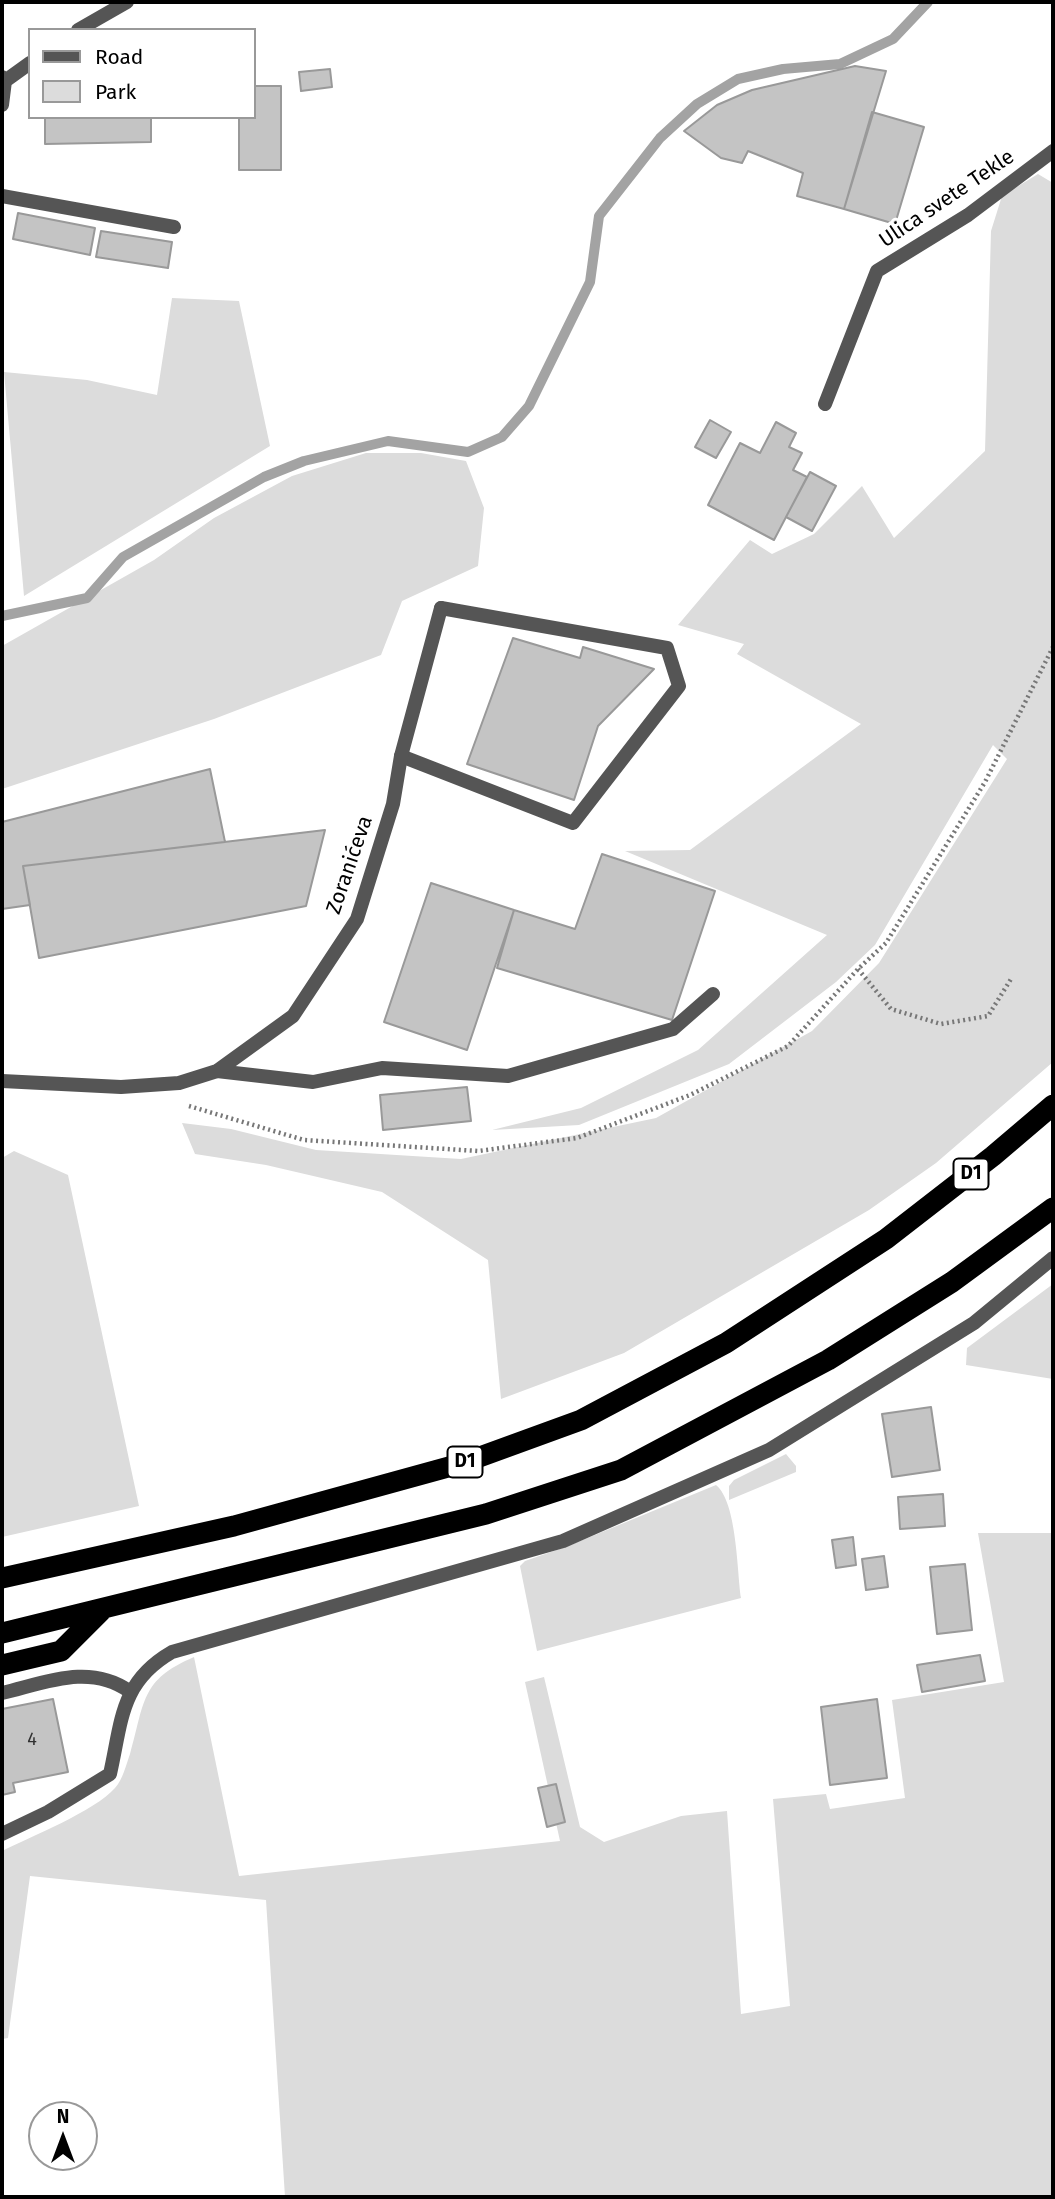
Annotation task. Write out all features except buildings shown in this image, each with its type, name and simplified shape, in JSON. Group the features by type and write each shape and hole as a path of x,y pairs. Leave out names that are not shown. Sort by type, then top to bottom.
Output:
{"highway":[{"name":"D1","path":"2,1578 248,1523 463,1463 580,1420 726,1343 886,1239 993,1156 1053,1105"},
{"path":"2,1633 101,1611 486,1514 621,1470 828,1360 952,1282 1053,1208"},
{"path":"2,1665 61,1651 101,1611"}],"street":[{"path":"82,28 127,2"},
{"path":"2,105 3,79 28,64"},
{"name":"Ulica svete Tekle","path":"825,404 877,271 968,215 1053,151"},
{"path":"2,196 174,227"},
{"name":"Zoranićeva","path":"2,1081 121,1087 179,1083 217,1071 293,1016 357,919 393,803 401,757 441,608 667,648 679,686 573,823 401,757"},
{"path":"217,1071 313,1082 382,1068 508,1076 673,1029 713,994"},
{"path":"2,1834 48,1812 110,1774 129,1690 144,1672 172,1652 563,1541 769,1450 974,1323 1053,1258"},
{"path":"2,1693 79,1675 103,1677 129,1690"}],"path":[{"path":"858,969 891,1009 941,1024 988,1016 1011,979"}],"green space":[{"path":"1038,174 1053,183 1053,1062 936,1163 869,1210 624,1353 501,1399 488,1260 382,1192 266,1165 195,1154 182,1123 231,1129 316,1150 461,1159 656,1118 812,1031 879,963 1007,759 993,745 875,945 836,982 729,1064 579,1125 492,1130 581,1108 698,1050 827,935 625,851 690,850 861,724 737,654 744,644 678,625 750,540 772,554 814,534 862,486 894,538 985,451 991,231 1002,196"},
{"path":"172,298 239,301 270,446 24,596 4,372 87,380 157,395"},
{"path":"366,453 421,453 466,461 484,508 478,566 402,601 381,655 214,719 2,789 2,646 154,560 214,518 292,476"},
{"path":"14,1151 68,1175 139,1506 2,1537 2,1158"},
{"path":"1053,1284 1053,1379 966,1365 967,1348"},
{"path":"786,1454 796,1466 796,1472 729,1500 729,1486 734,1480"},
{"path":"716,1485 723,1494 732,1521 741,1598 537,1651 520,1566 525,1561"},
{"path":"978,1533 1053,1533 1053,2197 285,2197 266,1900 30,1876 8,2038 2,2039 2,1851 93,1806 115,1788 126,1767 147,1695 163,1675 194,1657 239,1876 560,1841 525,1682 544,1677 580,1827 604,1842 681,1816 727,1811 741,2014 790,2006 773,1799 826,1794 830,1809 905,1798 892,1700 1004,1682"}],"waterway":[{"path":"2,616 87,598 123,557 264,477 304,461 388,441 468,452 502,437 529,406 590,282 599,216 660,138 697,104 738,79 783,69 840,64 893,39 928,2"}]}
